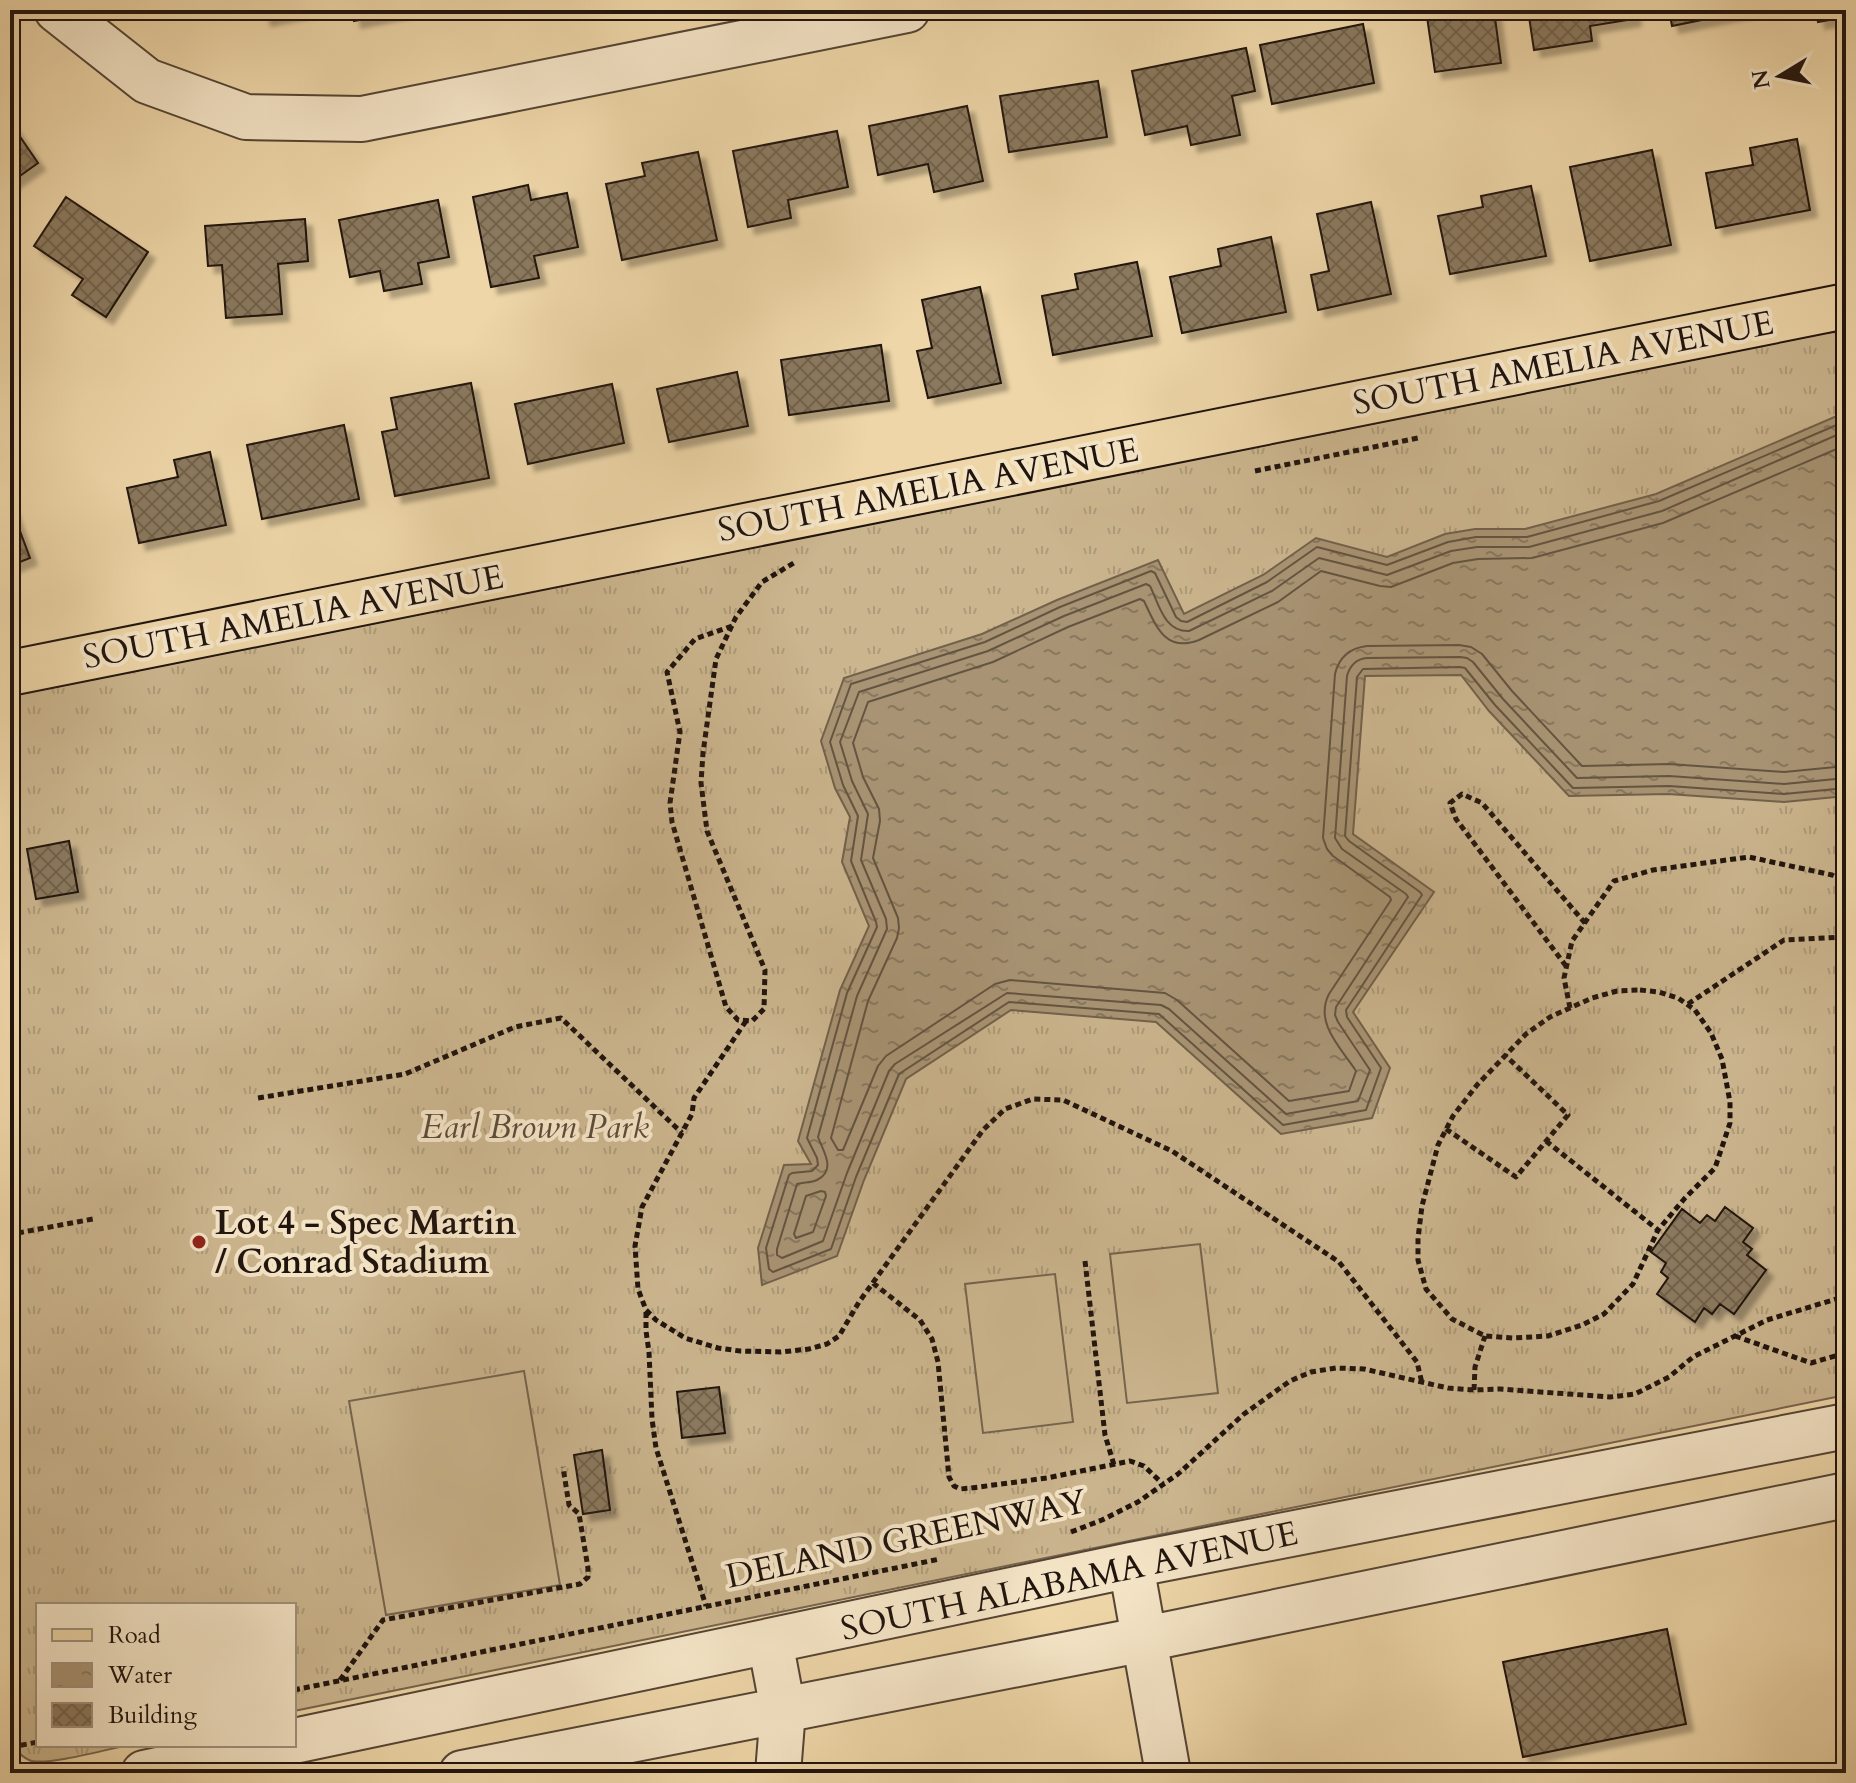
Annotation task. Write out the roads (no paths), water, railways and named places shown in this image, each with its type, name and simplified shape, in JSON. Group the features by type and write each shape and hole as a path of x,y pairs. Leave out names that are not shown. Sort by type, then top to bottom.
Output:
{"main road":[{"name":"SOUTH AMELIA AVENUE","path":"10,673 1846,306"}],"street":[{"path":"57,10 147,81 246,117 362,119 907,10"},
{"name":"SOUTH ALABAMA AVENUE","path":"296,1741 1131,1565 1846,1426"},
{"name":"SOUTH ALABAMA AVENUE","path":"462,1773 1145,1639 1846,1495"},
{"path":"1131,1565 1168,1773"},
{"path":"770,1641 783,1710 778,1773"},
{"path":"144,1773 266,1747"}],"water":[{"path":"1846,412 1846,796 1784,802 1668,794 1569,796 1489,711 1461,675 1365,676 1353,834 1434,892 1353,1012 1390,1068 1372,1118 1281,1134 1156,1022 1011,1010 906,1079 864,1180 837,1256 762,1285 758,1248 784,1165 811,1164 798,1141 840,990 869,926 842,862 850,817 835,788 821,741 844,678 982,634 1158,560 1184,614 1263,575 1316,538 1387,557 1445,534 1475,529 1525,529 1656,494"}],"place":[{"name":"Lot 4 - Spec Martin / Conrad Stadium","path":"199,1242"}],"park label":[{"name":"Earl Brown Park","path":"535,1126"}]}
